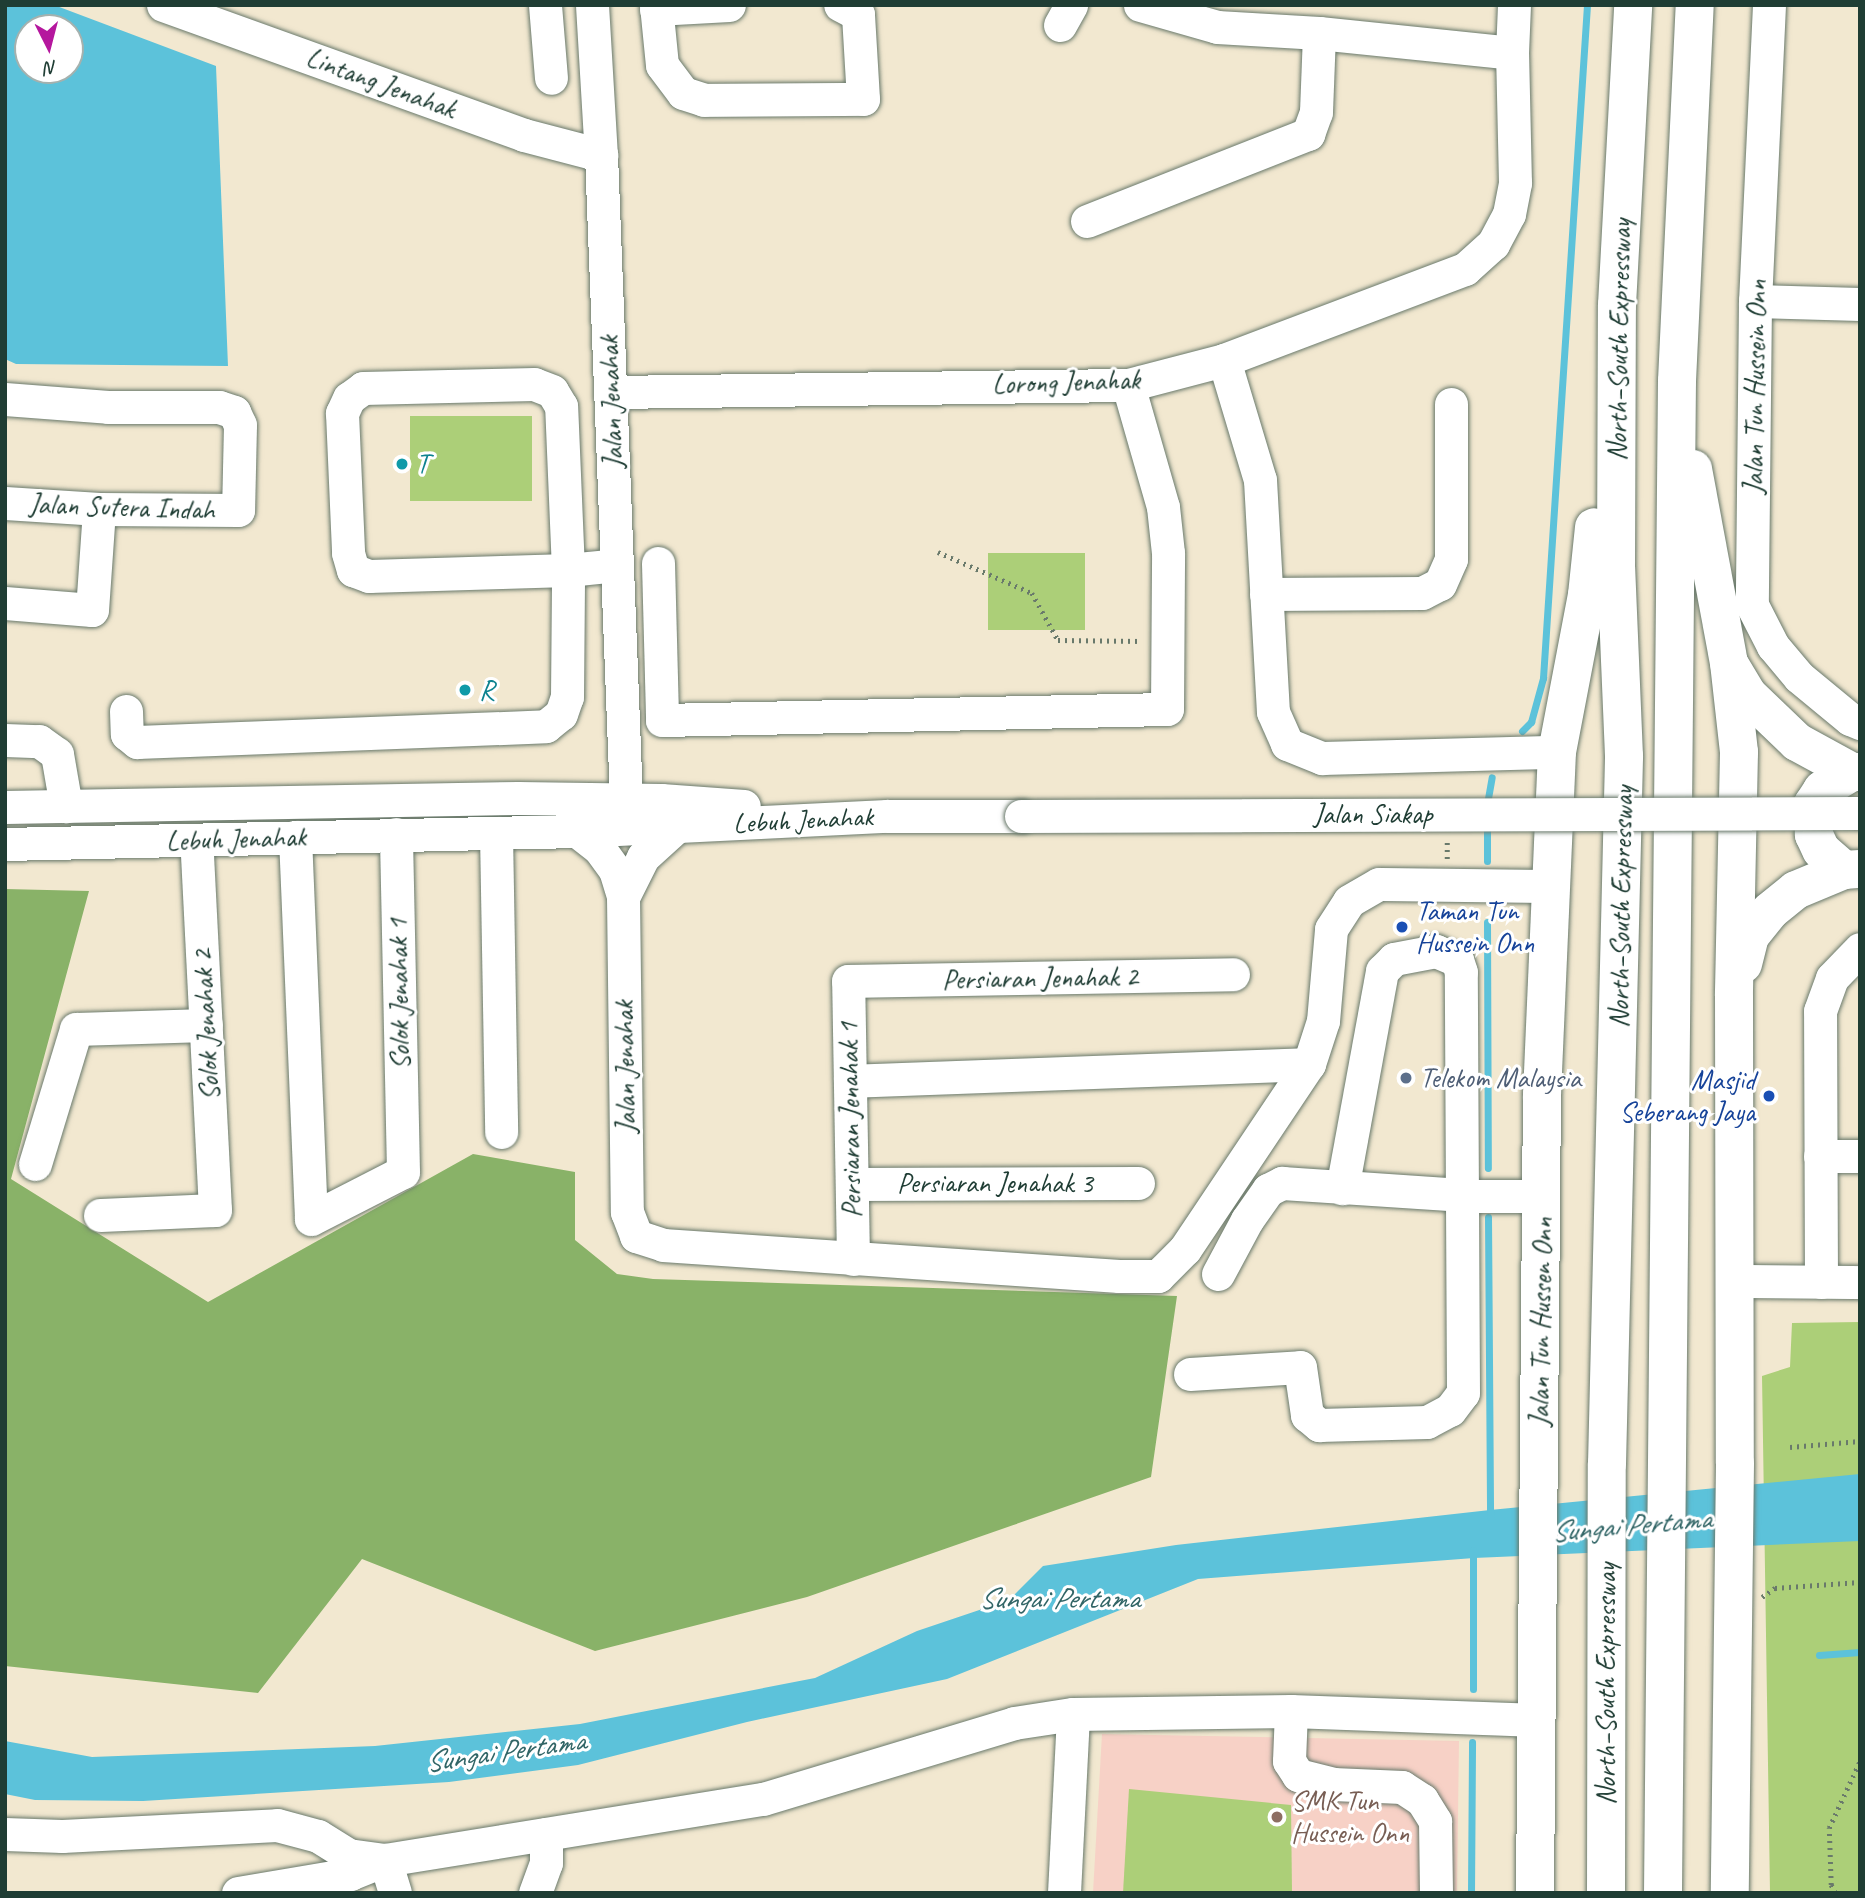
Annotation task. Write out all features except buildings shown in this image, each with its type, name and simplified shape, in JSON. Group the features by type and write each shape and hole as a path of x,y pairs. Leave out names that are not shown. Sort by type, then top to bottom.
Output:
{"main road":[{"name":"North–South Expressway","path":"1606,1893 1607,1464 1624,756 1616,568 1617,305 1633,5"},
{"name":"North–South Expressway","path":"1663,1893 1677,381 1695,5"},
{"name":"Jalan Tun Hussen Onn","path":"1535,1893 1542,1196 1549,886 1556,752 1587,595 1617,305"},
{"path":"1677,381 1729,663 1739,752 1734,996 1735,1463 1745,1601 1730,1893"},
{"path":"1729,663 1748,695 1797,742 1856,772"},
{"path":"1852,869 1821,850 1814,835 1813,804 1822,790 1856,772"},
{"path":"1734,996 1750,936 1770,911 1796,890 1852,869"}],"street":[{"name":"Lintang Jenahak","path":"163,5 524,135 601,155"},
{"path":"545,5 551,78"},
{"name":"Jalan Jenahak","path":"592,5 601,155 626,799"},
{"path":"730,5 656,7 662,65 683,93 704,100 863,99 858,14 840,5"},
{"path":"1140,5 1217,27 1319,33 1512,53 1514,5"},
{"name":"Jalan Tun Hussein Onn","path":"1769,5 1755,302 1752,605 1773,646 1799,677 1850,719 1860,723"},
{"path":"1087,221 1308,134 1316,112 1319,33"},
{"name":"Lorong Jenahak","path":"611,392 1128,385 1224,360 1465,269 1493,244 1509,214 1516,183 1512,53"},
{"path":"1755,302 1860,304"},
{"path":"1224,360 1260,480 1273,712 1287,744 1322,758 1556,752"},
{"path":"126,712 127,734 137,742 546,726 561,714 568,697 568,569 561,406 552,391 534,384 363,388 349,398 342,413 348,553 353,570 369,576 568,569 617,565"},
{"path":"659,563 662,720 1167,709 1168,553 1163,507 1128,385"},
{"name":"Jalan Sutera Indah","path":"5,399 108,407 219,407 234,412 240,425 238,510 99,509 5,503"},
{"path":"1266,594 1422,593 1440,584 1451,559 1451,404"},
{"path":"5,603 92,610 99,509"},
{"path":"5,740 39,741 57,754 66,806"},
{"path":"12,807 57,754"},
{"name":"Lebuh Jenahak","path":"12,807 518,798 626,799 887,816"},
{"name":"Jalan Siakap","path":"887,816 1860,813"},
{"name":"Lebuh Jenahak","path":"5,845 577,831 887,816"},
{"name":"Jalan Jenahak","path":"623,897 643,858 676,827"},
{"name":"Jalan Jenahak","path":"577,831 598,848 615,870 623,897 627,1212 636,1236 663,1245 853,1259"},
{"path":"496,832 502,1132"},
{"name":"Solok Jenahak 1","path":"295,837 311,1219 403,1172 396,834"},
{"name":"Solok Jenahak 2","path":"100,1215 215,1210 196,840"},
{"path":"853,1259 1157,1276 1185,1248 1309,1063 1323,1021 1331,929 1349,901 1379,884 1549,886"},
{"path":"1821,1282 1820,1011 1832,978 1860,949"},
{"path":"1190,1374 1300,1367 1307,1415 1319,1425 1427,1422 1450,1410 1463,1393 1461,972 1457,960 1436,951 1394,960 1382,971 1342,1188"},
{"name":"Persiaran Jenahak 2","path":"848,982 1233,974"},
{"name":"Persiaran Jenahak 1","path":"848,982 853,1259"},
{"path":"35,1164 76,1029 206,1025"},
{"path":"850,1081 1309,1063"},
{"path":"1820,1156 1860,1156"},
{"name":"Persiaran Jenahak 3","path":"852,1184 1138,1183"},
{"path":"1218,1274 1247,1220 1268,1190 1282,1183 1461,1195 1542,1196"},
{"path":"1735,1281 1860,1282"},
{"path":"5,1834 62,1836 278,1825 318,1836 348,1855 385,1860 763,1799 1014,1723 1073,1714 1291,1711 1538,1720"},
{"path":"1291,1711 1289,1760 1298,1775 1333,1784 1402,1787 1422,1800 1435,1821 1436,1893"},
{"path":"1064,1893 1073,1714"},
{"path":"535,1893 546,1863 546,1834"},
{"path":"238,1893 355,1884 385,1860"},
{"path":"385,1860 395,1893"}],"path":[{"path":"938,552 1032,593 1058,640 1168,641"},
{"path":"1790,1447 1860,1441"},
{"path":"1745,1601 1775,1588 1860,1582"},
{"path":"1835,1893 1831,1885 1829,1828 1860,1761"}],"shaded area":[{"name":"SMK Tun Hussein Onn","path":"1102,1734 1459,1741 1457,1893 1093,1893"}],"green space":[{"path":"410,416 532,416 532,501 410,501"},
{"path":"988,553 1085,553 1085,630 988,630"},
{"path":"5,889 89,891 11,1179 208,1302 473,1154 575,1172 575,1240 617,1274 653,1279 1177,1296 1151,1477 807,1597 595,1651 362,1559 258,1693 5,1666"},
{"path":"1860,1322 1860,1893 1770,1893 1762,1376 1790,1367 1792,1323"},
{"path":"1129,1789 1291,1805 1292,1893 1123,1893"}],"water":[{"path":"5,5 54,5 78,14 14,14 14,84 84,84 84,16 216,66 228,366 16,364 5,359"},
{"name":"Sungai Pertama","path":"1860,1474 1860,1541 1474,1558 1198,1579 947,1679 747,1722 578,1765 449,1782 143,1801 35,1800 5,1794 5,1741 92,1757 375,1746 580,1724 815,1678 917,1631 1009,1600 1043,1566 1176,1545 1490,1510"}],"waterway":[{"path":"1522,731 1531,722 1543,678 1587,5"},
{"path":"1487,804 1492,777"},
{"path":"1487,823 1487,861"},
{"path":"1487,922 1488,1168"},
{"path":"1488,1217 1490,1517"},
{"path":"1473,1550 1473,1689"},
{"path":"1819,1655 1860,1652"},
{"path":"1471,1893 1472,1742"}],"place":[{"name":"T","path":"402,464"},
{"name":"R","path":"465,690"},
{"name":"Taman Tun Hussein Onn","path":"1402,927"},
{"name":"Telekom Malaysia","path":"1406,1078"},
{"name":"Masjid Seberang Jaya","path":"1769,1096"},
{"name":"SMK Tun Hussein Onn","path":"1277,1817"}]}
